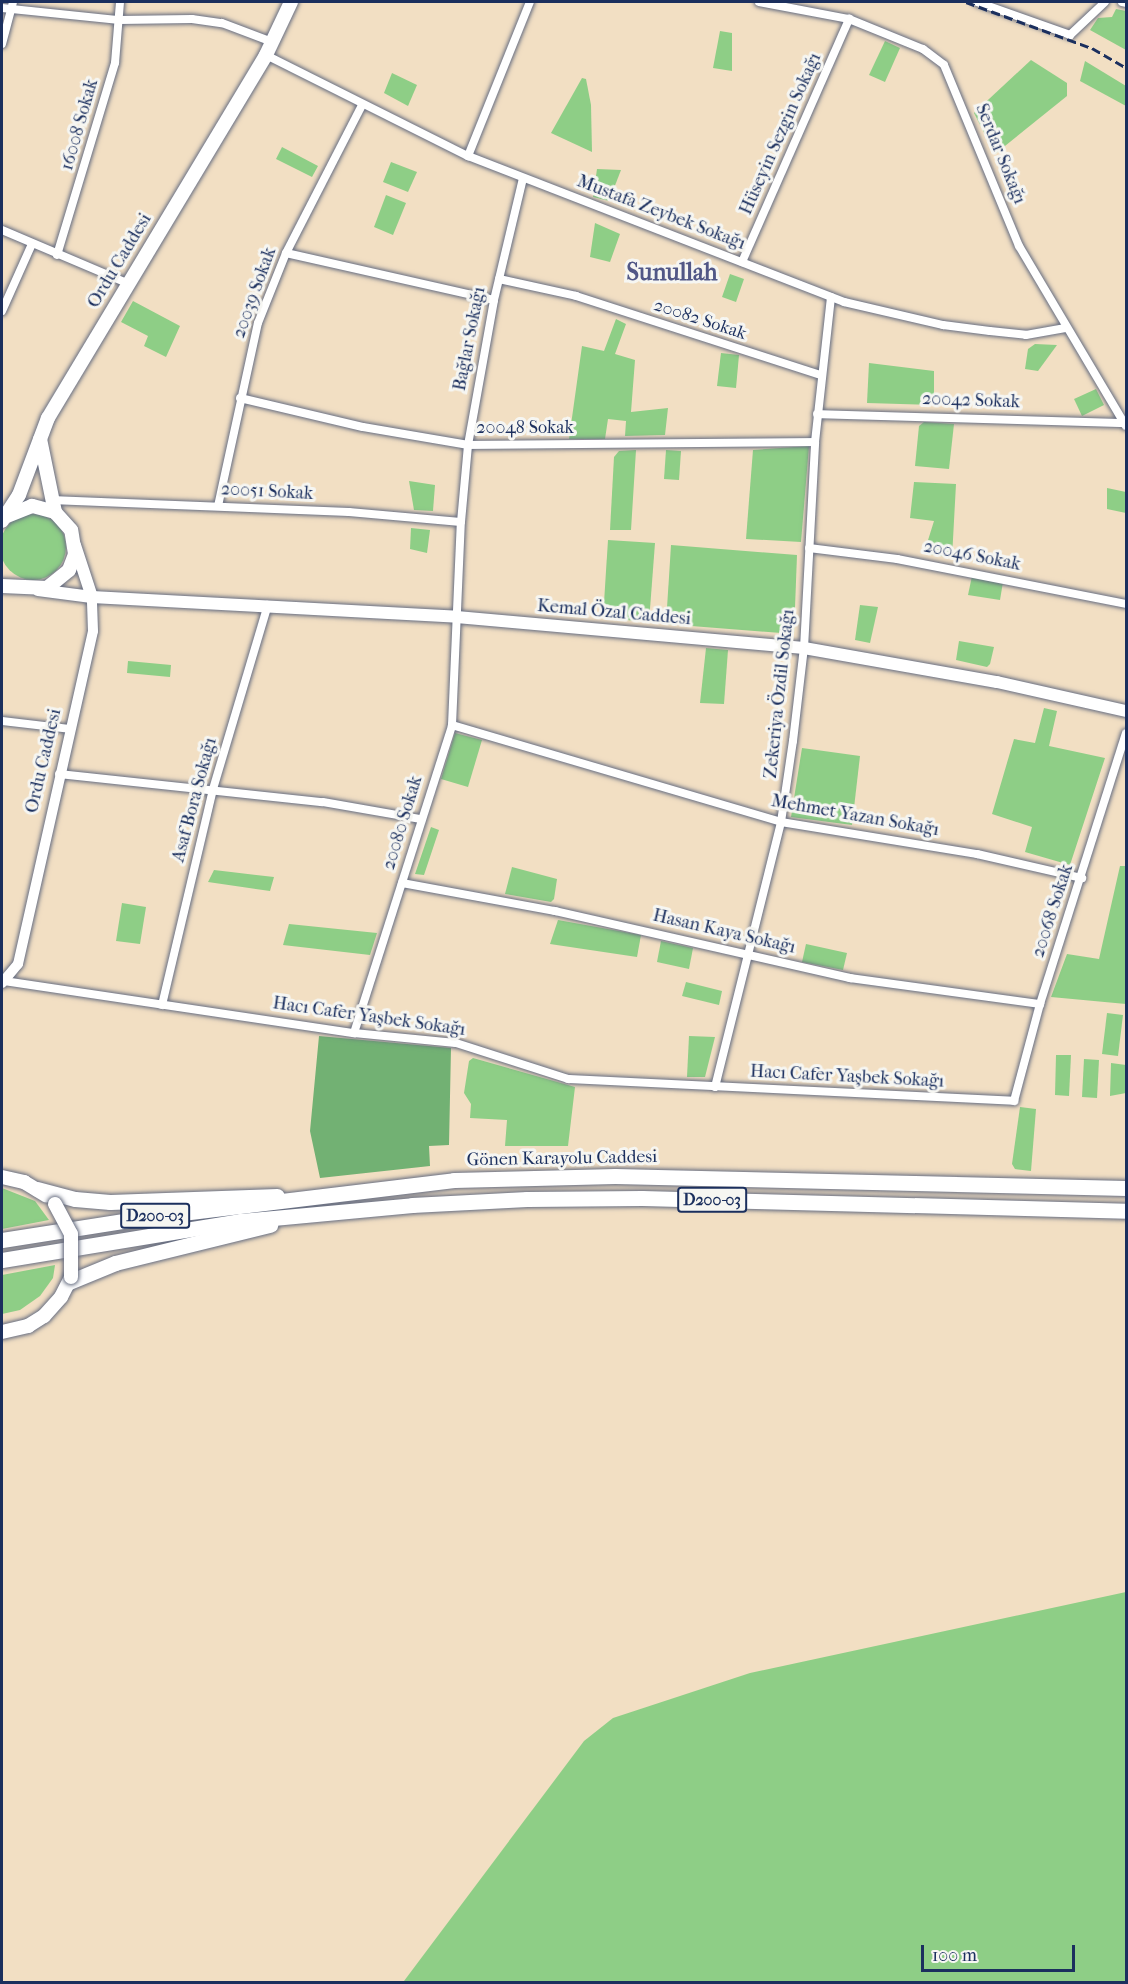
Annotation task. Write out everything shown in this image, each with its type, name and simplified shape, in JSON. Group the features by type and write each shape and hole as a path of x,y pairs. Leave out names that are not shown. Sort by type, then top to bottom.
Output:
{"highway":[{"name":"Gönen Karayolu Caddesi","path":"2,1240 454,1179 615,1176 1126,1188"},
{"path":"31,1186 75,1199 110,1202 242,1195 309,1197"},
{"name":"D200-03","path":"2,1260 153,1233 299,1215 424,1204 642,1198 1126,1211"},
{"path":"70,1280 115,1263 248,1232 299,1215"}],"main road":[{"name":"Ordu Caddesi","path":"92,597 85,568 71,530 55,510 39,434 269,48 291,2"},
{"path":"2,521 19,495 39,434"},
{"path":"2,521 20,509 32,506 55,510"},
{"path":"2,586 26,589 60,581 73,562 75,545"},
{"path":"85,568 117,598"},
{"path":"2,574 26,589"},
{"name":"Kemal Özal Caddesi","path":"26,589 92,597 457,617 804,648 997,682 1126,711"},
{"path":"2,1172 31,1186 55,1204 71,1234 70,1280 44,1316 28,1326 2,1332"},
{"path":"2,1178 31,1186"}],"street":[{"name":"16008 Sokak","path":"57,255 115,63 120,2"},
{"path":"468,156 530,2"},
{"name":"Serdar Sokağı","path":"759,2 849,19 923,49 950,72 1019,246 1065,328 1125,424"},
{"path":"977,2 1070,35 1105,2"},
{"path":"1122,2 1126,3"},
{"name":"Mustafa Zeybek Sokağı","path":"2,8 13,5 119,20 222,23 269,48 362,105 468,156 831,297 943,325 1026,335 1065,328"},
{"path":"2,44 13,5"},
{"name":"Hüseyin Sezgin Sokağı","path":"742,262 849,19"},
{"name":"20039 Sokak","path":"218,506 258,323 286,253 362,105"},
{"name":"Bağlar Sokağı","path":"457,617 461,522 468,445 494,300 523,178"},
{"path":"2,230 128,283"},
{"path":"2,311 32,244"},
{"path":"286,253 494,300"},
{"name":"20082 Sokak","path":"499,279 576,296 821,375"},
{"name":"Zekeriya Özdil Sokağı","path":"715,1087 746,954 781,822 804,648 817,414 831,297"},
{"name":"20048 Sokak","path":"240,398 363,427 468,445 815,442"},
{"name":"20042 Sokak","path":"817,414 1125,424"},
{"path":"55,510 62,510 70,503"},
{"name":"20051 Sokak","path":"55,510 70,503 218,506 461,522"},
{"name":"20046 Sokak","path":"809,548 897,559 1126,603"},
{"name":"Ordu Caddesi","path":"3,982 18,964 93,631 92,597"},
{"name":"Asaf Bora Sokağı","path":"162,1005 213,789 268,605"},
{"name":"20080 Sokak","path":"354,1033 420,819 452,725 457,617"},
{"path":"2,722 70,729"},
{"name":"Mehmet Yazan Sokağı","path":"452,725 781,822 977,854 1082,878"},
{"name":"20068 Sokak","path":"1014,1101 1040,1004 1082,878 1126,733"},
{"path":"59,774 323,802 420,819"},
{"name":"Hasan Kaya Sokağı","path":"402,883 555,911 850,978 1040,1004"},
{"name":"Hacı Cafer Yaşbek Sokağı","path":"3,982 354,1033 456,1043 568,1079 1014,1101"}],"green space":[{"path":"1116,9 1126,11 1126,50 1090,30 1098,18 1112,17"},
{"path":"720,31 732,33 732,71 713,68"},
{"path":"885,41 900,48 885,82 869,75"},
{"path":"1031,60 1067,83 1067,96 995,154 974,113"},
{"path":"1085,61 1126,86 1126,106 1080,81"},
{"path":"392,73 417,85 408,106 384,93"},
{"path":"582,78 586,79 591,105 592,152 551,133"},
{"path":"282,147 318,166 312,177 276,159"},
{"path":"391,162 417,172 408,192 383,182"},
{"path":"597,169 621,170 609,201 593,197"},
{"path":"386,195 406,203 393,235 374,227"},
{"path":"595,223 620,234 610,262 590,257"},
{"path":"730,274 744,279 736,302 722,297"},
{"path":"133,301 180,326 166,357 144,346 148,336 121,322"},
{"path":"616,319 626,324 615,354 635,360 631,412 668,408 665,435 625,436 626,421 608,419 605,439 569,439 582,346 604,351"},
{"path":"1035,344 1057,345 1038,371 1025,369 1028,349"},
{"path":"721,353 739,355 736,388 717,386"},
{"path":"869,363 934,371 934,405 867,403"},
{"path":"1096,389 1104,405 1082,416 1074,399"},
{"path":"924,422 954,424 949,469 915,466 919,426"},
{"path":"809,446 801,542 746,539 753,450"},
{"path":"636,450 631,530 610,530 614,457 619,451"},
{"path":"666,450 681,451 679,480 664,479"},
{"path":"409,481 435,485 433,511 414,510"},
{"path":"914,482 956,484 952,558 924,553 934,521 910,518"},
{"path":"1107,488 1126,492 1126,513 1107,509"},
{"path":"26,514 40,514 52,519 61,528 66,547 64,560 57,571 40,580 26,580 14,575 5,566 0,554 0,540 5,528 14,519"},
{"path":"411,528 430,530 427,553 410,549"},
{"path":"608,540 655,543 649,622 603,618"},
{"path":"671,545 797,555 794,634 666,624"},
{"path":"972,576 1003,582 1000,600 968,595"},
{"path":"860,605 878,607 870,643 855,640"},
{"path":"959,641 994,647 990,664 987,667 956,660"},
{"path":"706,648 728,650 724,704 700,703"},
{"path":"128,661 171,665 170,677 127,673"},
{"path":"1044,708 1057,711 1049,746 1105,758 1070,865 1025,852 1032,827 992,814 1014,739 1035,743"},
{"path":"455,733 482,740 468,787 441,779"},
{"path":"802,748 860,756 852,825 791,817"},
{"path":"431,827 439,830 424,875 415,874"},
{"path":"1120,866 1126,866 1126,1004 1051,997 1067,954 1099,959"},
{"path":"512,867 557,879 554,899 551,902 505,894"},
{"path":"214,870 274,877 270,891 208,882"},
{"path":"122,903 146,907 140,944 116,941"},
{"path":"558,920 641,935 637,957 550,944"},
{"path":"289,924 377,933 370,955 283,945"},
{"path":"661,941 693,948 689,969 657,962"},
{"path":"806,944 847,953 843,970 802,962"},
{"path":"686,982 722,991 719,1005 682,996"},
{"path":"1107,1013 1123,1015 1118,1056 1102,1054"},
{"path":"319,1036 451,1048 449,1145 429,1146 430,1166 320,1178 310,1131"},
{"path":"689,1036 715,1037 705,1077 687,1077"},
{"path":"1056,1055 1071,1055 1069,1096 1055,1095"},
{"path":"473,1058 575,1087 568,1146 505,1146 507,1120 470,1118 471,1104 464,1093 469,1061"},
{"path":"1084,1059 1099,1060 1097,1098 1082,1097"},
{"path":"1111,1063 1126,1065 1126,1093 1110,1096"},
{"path":"1020,1107 1036,1109 1031,1171 1015,1169 1012,1164"},
{"path":"2,1188 35,1201 49,1220 2,1229"},
{"path":"55,1265 53,1278 40,1296 20,1310 2,1314 2,1275"},
{"path":"1126,1592 1126,1982 404,1981 584,1741 613,1718 750,1673"}],"railway":[{"path":"966,2 1092,48 1126,68"}],"district":[{"name":"Sunullah","path":"672,273"}]}
